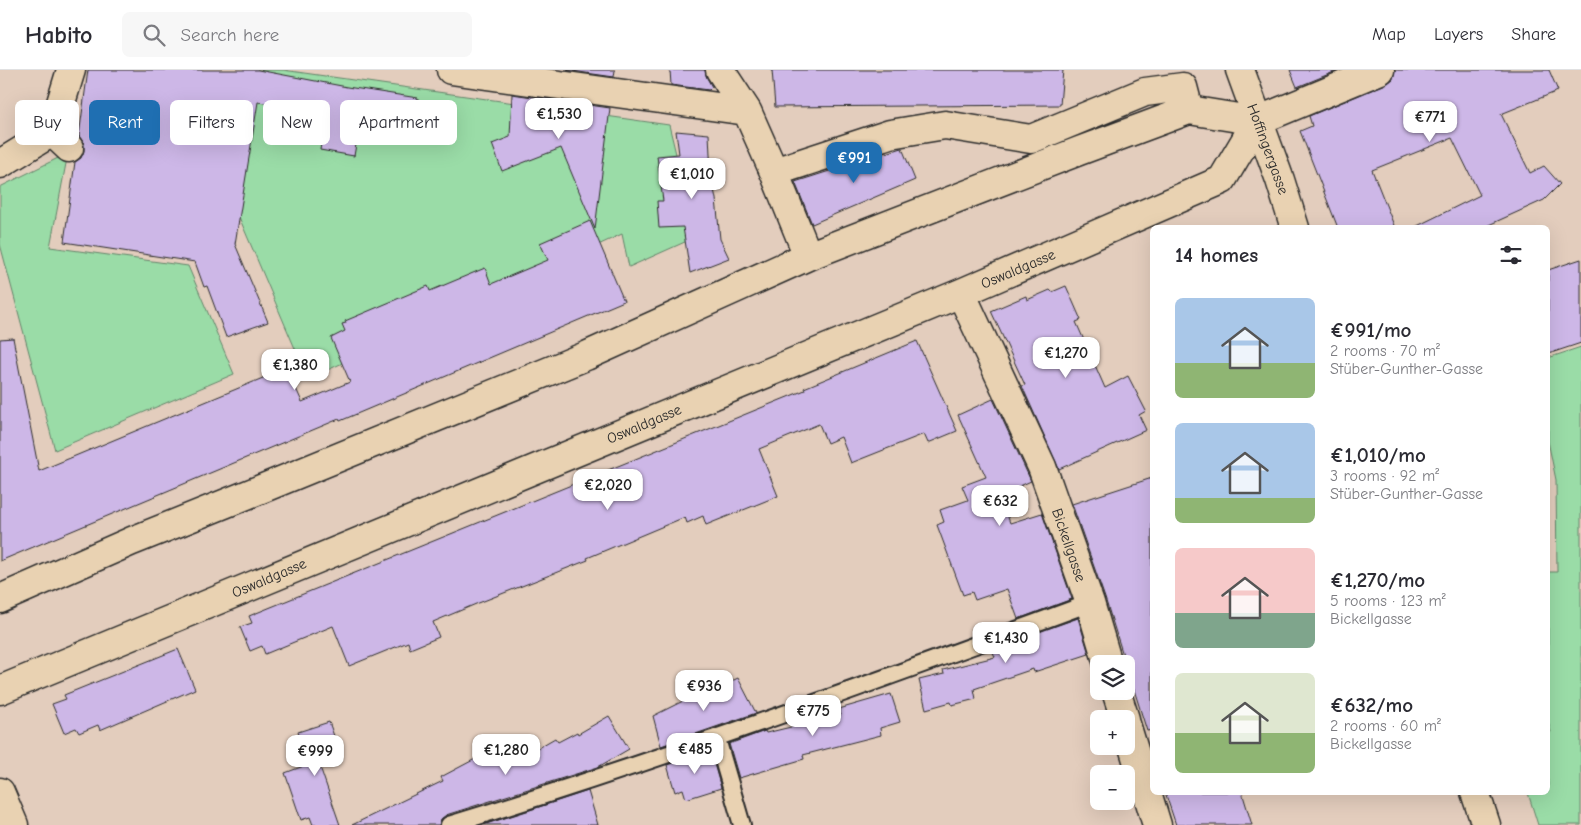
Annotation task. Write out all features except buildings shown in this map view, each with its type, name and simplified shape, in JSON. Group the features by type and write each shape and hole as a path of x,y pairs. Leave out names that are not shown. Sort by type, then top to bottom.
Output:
{"street":[{"path":"0,164 61,140 71,70"},
{"path":"451,70 747,111"},
{"path":"720,70 747,111 808,256"},
{"name":"Hoffingergasse","path":"1240,70 1280,180 1294,225"},
{"path":"0,599 132,540 586,356 808,256 1189,110 1258,121 1380,70"},
{"path":"774,172 890,134 946,125 1031,139 1145,92 1183,87 1189,110"},
{"name":"Oswaldgasse","path":"0,690 961,293 1222,180 1258,121"},
{"name":"Bickellgasse","path":"961,293 1042,467 1090,603 1105,655"},
{"path":"1135,753 1157,825"},
{"path":"0,792 14,825"},
{"path":"1476,795 1478,823"}],"lane":[{"path":"449,825 555,793 716,738 1090,603"},
{"path":"716,738 742,825"}],"green space":[{"path":"257,70 283,70 669,125 696,237 629,267 622,234 308,379 239,217 248,145 253,145 253,103"},
{"path":"68,153 50,247 188,266 234,374 55,450 0,244 0,187"},
{"path":"1581,347 1581,825 1538,825 1529,795 1550,795 1550,572 1557,572 1556,480 1550,451 1550,357"}]}
